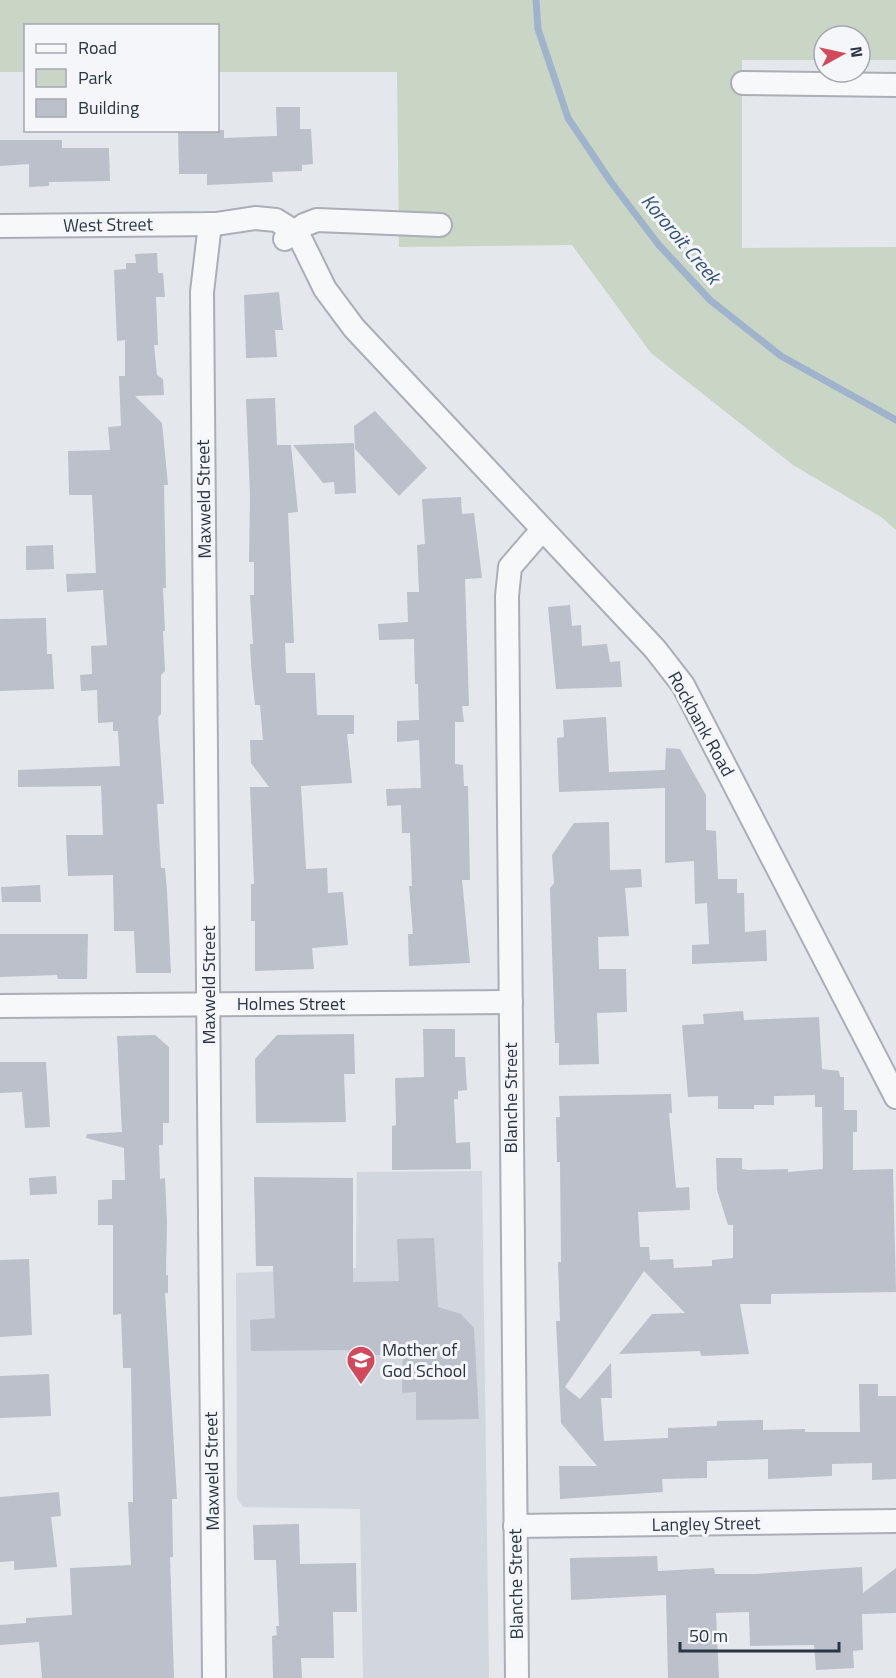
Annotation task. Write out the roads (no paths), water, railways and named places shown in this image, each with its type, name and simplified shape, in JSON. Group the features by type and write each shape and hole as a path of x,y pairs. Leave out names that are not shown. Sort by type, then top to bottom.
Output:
{"street":[{"path":"743,83 896,85"},
{"path":"290,236 317,220 440,225"},
{"name":"West Street","path":"0,226 206,224 266,230 290,236"},
{"name":"Maxweld Street","path":"206,224 202,292 210,1005 214,1678"},
{"name":"Rockbank Road","path":"290,236 314,294 334,316 354,328 655,649 683,685 896,1097"},
{"name":"Blanche Street","path":"517,1678 507,596 510,567 542,530"},
{"name":"Holmes Street","path":"0,1006 510,1002"},
{"name":"Langley Street","path":"515,1526 896,1521"}],"waterway":[{"name":"Kororoit Creek","path":"536,0 538,29 568,118 611,182 658,244 710,300 781,356 896,420"}],"place":[{"name":"Mother of God School","path":"361,1386"}]}
